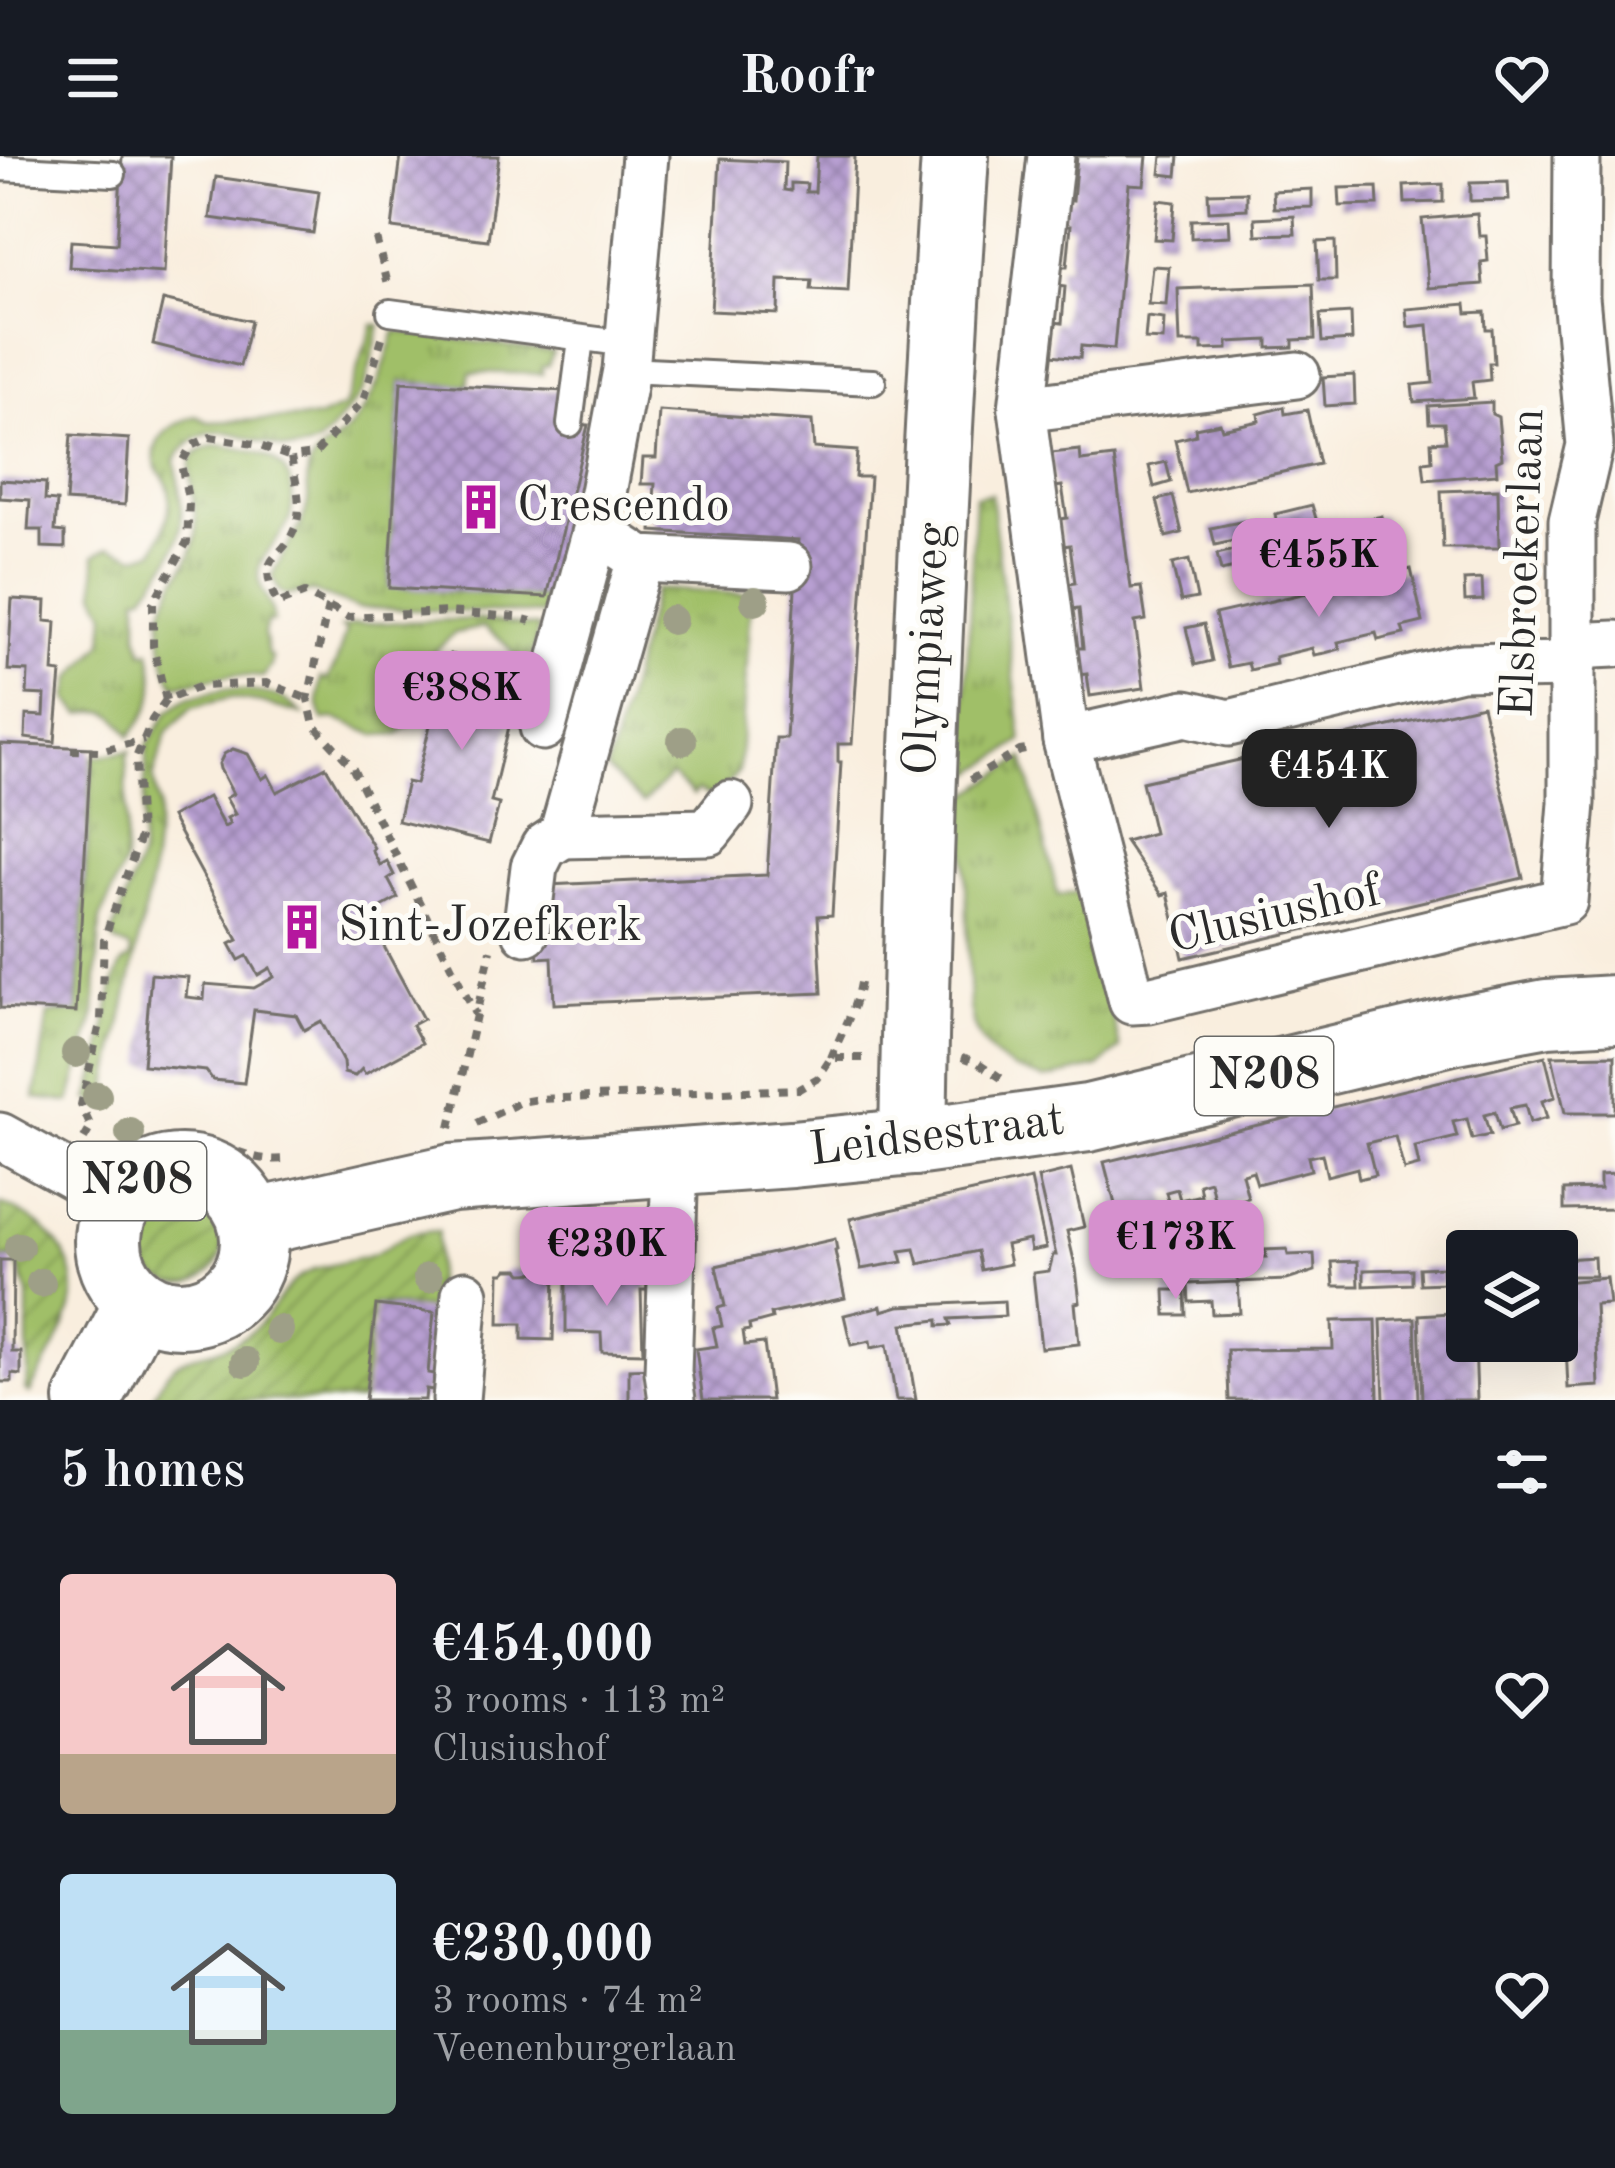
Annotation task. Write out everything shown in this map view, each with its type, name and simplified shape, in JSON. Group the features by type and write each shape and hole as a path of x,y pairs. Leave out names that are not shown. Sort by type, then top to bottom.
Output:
{"main road":[{"name":"Olympiaweg","path":"913,1142 921,808 955,156"},
{"name":"Leidsestraat","path":"268,1216 452,1178 913,1142 1088,1118 1456,1030 1547,1013 1615,1009"},
{"name":"N208","path":"180,1167 204,1171 226,1182 242,1201 268,1216 244,1280 216,1306 178,1315 131,1312 128,1293 111,1265 107,1232 89,1197 155,1171 180,1167"},
{"path":"88,1400 131,1312"}],"street":[{"path":"543,727 596,530 627,357 645,156"},
{"name":"Clusiushof","path":"1051,156 1022,409 1066,740 1132,1001 1564,901"},
{"name":"Elsbroekerlaan","path":"1564,901 1587,651 1572,521 1590,446 1576,297 1577,156"},
{"path":"1022,409 1297,375"},
{"path":"596,530 640,559 789,566"},
{"path":"562,836 640,559"},
{"path":"1066,740 1186,713 1229,723 1461,667 1587,651"},
{"path":"526,932 534,868 544,847 562,836 708,832 730,804"},
{"path":"0,1136 89,1197"},
{"path":"672,1400 668,1372 675,1163"},
{"path":"456,1400 465,1294"}],"lane":[{"path":"0,168 113,174"},
{"path":"390,312 581,339 627,357 873,382"},
{"path":"570,424 581,339"}],"path":[{"path":"166,700 153,646 153,603 188,542 189,503 182,464 191,446 210,437 254,444 291,457 315,454 363,401 390,312 389,280 376,238"},
{"path":"291,457 300,505 296,526 272,557 266,579 277,604 305,593 348,617 448,612 516,617 568,631"},
{"path":"328,606 308,699 314,725 351,765 476,1016"},
{"path":"89,1197 105,1169 135,1148 164,1139 211,1143 268,1216 243,1319 213,1335 175,1342 131,1312 80,1251 89,1197 91,1127 82,1105 101,1020 104,939 140,837 136,758 152,720 166,700 202,686 267,683 308,699"},
{"path":"71,751 99,751 144,740"},
{"path":"921,808 1020,752 1066,740"},
{"name":"Leidsestraat","path":"447,1138 501,1110 538,1099 799,1089 818,1078 831,1058 914,1057"}],"green space":[{"path":"373,325 380,325 363,389 318,444 298,450 228,432 210,433 192,441 175,459 180,532 159,575 138,596 138,633 143,652 150,651 154,677 150,705 130,736 110,713 81,714 68,699 72,678 104,642 106,613 96,593 95,555 110,547 137,556 155,551 170,503 168,486 155,461 161,437 196,416 208,422 320,418 344,407"},
{"path":"395,331 553,352 542,374 470,372 468,386 401,382 389,587 547,597 543,614 357,608 314,592 286,595 279,591 272,576 306,510 309,467 368,403"},
{"path":"216,445 263,455 282,468 292,490 288,523 264,557 258,575 273,615 264,634 271,666 263,677 232,675 175,685 164,657 163,612 194,544 192,459"},
{"path":"991,494 1022,741 962,781 975,496"},
{"path":"655,589 752,594 739,771 714,798 697,790 694,795 671,775 643,803 607,770"},
{"path":"474,619 539,627 528,671 503,641 483,627 455,633 429,656 413,722 398,734 376,735 336,719 323,720 318,702 321,678 326,681 336,664 346,631 341,628"},
{"path":"225,689 276,696 302,714 230,698 192,707 167,732 153,778 159,806 151,879 105,1104 89,1100 113,986 122,964 131,958 130,948 116,943 112,935 141,856 147,746 168,712 187,698"},
{"path":"130,751 125,862 100,920 95,1013 70,1102 35,1098 48,1014 77,1011 93,757"},
{"path":"1024,758 1058,896 1085,890 1120,1048 1099,1067 1045,1079 996,1058 974,1027 970,1008 963,798"},
{"path":"181,1200 210,1213 223,1242 210,1271 181,1284 152,1271 139,1242 152,1213"},
{"path":"0,1204 31,1219 56,1241 74,1287 69,1316 30,1393 25,1390 28,1295 16,1258 0,1258"},
{"path":"438,1231 434,1309 373,1304 362,1400 152,1400 172,1368 247,1335 306,1273 377,1253 410,1234"}],"building":[{"path":"122,156 171,156 164,273 69,267 71,241 117,244"},
{"path":"401,156 499,156 488,240 392,228"},
{"path":"817,156 855,156 848,292 811,290 812,281 779,280 778,314 711,311 720,159 785,162 784,190 791,191 791,183 807,184 806,192 815,192"},
{"path":"1077,156 1147,156 1144,185 1129,184 1114,349 1081,346 1080,358 1051,355 1054,322 1062,323 1065,287 1058,286 1059,267 1067,267 1071,225 1063,225 1066,199 1073,200"},
{"path":"1162,156 1179,156 1177,176 1160,174"},
{"path":"216,177 319,192 313,233 210,218"},
{"path":"1508,182 1509,200 1470,201 1470,183"},
{"path":"1443,184 1443,202 1405,203 1404,186"},
{"path":"1377,187 1378,205 1340,206 1339,188"},
{"path":"1312,189 1312,207 1274,208 1273,191"},
{"path":"1247,192 1247,209 1209,211 1208,193"},
{"path":"1158,200 1175,202 1172,240 1154,239"},
{"path":"1477,214 1479,236 1486,236 1483,284 1429,288 1422,219"},
{"path":"1294,216 1295,234 1256,235 1255,218"},
{"path":"1229,219 1230,236 1191,238 1191,220"},
{"path":"1335,241 1336,280 1319,280 1317,242"},
{"path":"1152,266 1169,267 1166,305 1148,304"},
{"path":"1313,284 1315,339 1293,340 1293,347 1268,348 1268,340 1228,342 1228,349 1202,350 1202,343 1180,343 1178,289"},
{"path":"163,300 251,321 240,366 153,344"},
{"path":"1466,304 1467,313 1485,312 1486,329 1492,329 1490,380 1472,382 1474,398 1414,402 1412,385 1433,383 1428,325 1408,327 1406,309"},
{"path":"1351,313 1352,340 1322,342 1320,315"},
{"path":"1147,317 1164,319 1163,340 1145,339"},
{"path":"1354,375 1355,404 1325,406 1323,377"},
{"name":"Crescendo","path":"401,382 565,391 563,424 588,425 547,597 389,588"},
{"path":"1492,402 1502,458 1496,461 1497,474 1425,480 1423,462 1432,461 1431,442 1446,441 1444,423 1429,423 1428,406"},
{"path":"1284,407 1285,414 1307,410 1319,464 1187,493 1175,440 1196,435 1195,428 1220,423 1222,429 1259,421 1258,414"},
{"path":"659,411 812,421 814,448 857,451 855,477 870,477 852,744 838,744 841,762 832,915 818,916 822,993 554,1004 552,957 538,958 536,932 550,932 548,885 767,875 776,738 786,738 798,540 652,531 655,484 641,484 643,458 656,458"},
{"path":"71,435 129,439 125,505 66,501"},
{"path":"1080,450 1081,461 1114,457 1131,588 1141,587 1146,620 1135,622 1144,688 1090,696 1087,674 1079,675 1076,648 1083,648 1079,609 1071,610 1068,584 1075,583 1070,545 1063,546 1060,519 1067,518 1062,486 1055,487 1051,453"},
{"path":"1166,462 1171,482 1154,487 1149,466"},
{"path":"0,480 46,483 45,500 57,501 55,531 65,532 65,548 42,547 42,530 28,530 30,500 0,498"},
{"path":"1498,489 1499,548 1443,548 1441,491"},
{"path":"1173,496 1182,533 1166,537 1157,500"},
{"path":"1312,505 1317,522 1279,531 1275,514"},
{"path":"1382,516 1386,533 1349,542 1345,524"},
{"path":"1249,520 1252,537 1215,545 1211,528"},
{"path":"1318,531 1322,548 1285,556 1281,539"},
{"path":"1255,545 1258,563 1221,571 1217,554"},
{"path":"1189,560 1197,598 1181,601 1172,564"},
{"path":"1411,569 1423,622 1402,627 1404,634 1378,640 1376,633 1338,642 1340,649 1325,653 1314,655 1312,648 1275,657 1276,664 1250,670 1248,663 1228,667 1215,614"},
{"path":"1482,579 1483,600 1465,601 1464,580"},
{"path":"12,599 46,601 45,621 56,622 53,672 61,673 55,742 25,738 26,715 44,716 45,695 27,694 28,671 8,670"},
{"path":"1204,624 1212,661 1195,665 1186,628"},
{"path":"450,654 501,666 496,688 517,693 491,802 499,804 489,843 398,821 407,782 416,784"},
{"path":"1482,705 1523,878 1183,958 1168,893 1162,895 1125,841 1154,833 1142,782"},
{"path":"0,744 91,748 76,1012 0,1008"},
{"name":"Sint-Jozefkerk","path":"233,749 248,754 262,779 268,775 277,792 326,767 380,865 387,861 394,875 388,879 398,898 367,915 423,1019 412,1025 422,1043 365,1074 362,1069 355,1076 344,1073 321,1021 304,1030 296,1015 254,1010 244,1083 213,1080 206,1071 143,1065 151,974 188,977 186,997 204,999 205,984 254,988 274,977 270,968 258,975 247,956 239,960 230,944 238,940 171,817 208,797 224,827 230,824 227,818 235,814 226,798 233,794 219,764"},
{"path":"1615,1055 1615,1113 1565,1113 1552,1056"},
{"path":"1545,1056 1555,1097 1542,1101 1547,1118 1530,1123 1525,1105 1510,1108 1515,1126 1500,1130 1495,1112 1484,1115 1490,1135 1472,1139 1467,1119 1453,1122 1457,1137 1415,1147 1419,1166 1404,1170 1395,1136 1367,1143 1375,1175 1359,1179 1357,1168 1327,1176 1322,1154 1308,1157 1311,1170 1257,1184 1253,1171 1242,1174 1248,1198 1217,1211 1210,1181 1199,1184 1201,1195 1180,1200 1177,1189 1166,1192 1171,1213 1159,1216 1163,1244 1183,1244 1185,1261 1161,1262 1161,1245 1147,1245 1147,1263 1116,1263 1115,1227 1145,1226 1140,1207 1117,1212 1104,1162"},
{"path":"1071,1170 1084,1227 1067,1231 1080,1302 1075,1303 1079,1344 1041,1348 1033,1273 1049,1271 1056,1255 1038,1178"},
{"path":"1615,1174 1615,1209 1564,1210 1564,1190 1600,1189 1600,1175"},
{"path":"1031,1179 1046,1248 1031,1251 1029,1240 1006,1245 1010,1264 981,1270 977,1251 919,1264 915,1249 900,1251 903,1262 861,1269 850,1219"},
{"path":"835,1239 845,1298 771,1314 772,1319 743,1331 745,1345 764,1343 771,1400 703,1400 696,1349 717,1346 713,1328 722,1326 718,1308 725,1306 716,1266"},
{"path":"1287,1249 1288,1255 1314,1254 1315,1271 1287,1280 1238,1282 1236,1258 1266,1257 1265,1250"},
{"path":"1594,1257 1595,1276 1578,1276 1578,1258"},
{"path":"0,1260 13,1260 12,1352 21,1352 21,1375 12,1374 12,1382 0,1382"},
{"path":"1358,1261 1359,1286 1334,1286 1332,1262"},
{"path":"1442,1267 1443,1283 1420,1284 1419,1268"},
{"path":"508,1269 555,1272 553,1340 522,1339 522,1324 499,1324 500,1273"},
{"path":"1412,1269 1412,1284 1364,1286 1364,1270"},
{"path":"566,1273 647,1276 647,1290 641,1290 643,1353 602,1352 601,1333 566,1332"},
{"path":"1606,1278 1609,1304 1595,1305 1599,1386 1568,1388 1567,1362 1578,1362 1578,1281"},
{"path":"1238,1282 1240,1313 1212,1314 1211,1301 1189,1302 1188,1284"},
{"path":"1165,1290 1185,1290 1186,1315 1166,1315"},
{"path":"1004,1301 1005,1316 949,1319 951,1325 938,1326 938,1320 903,1324 916,1400 896,1400 887,1345 871,1348 870,1341 851,1345 844,1315 881,1306 882,1311"},
{"path":"376,1305 434,1312 428,1373 434,1374 433,1390 426,1389 425,1400 365,1400"},
{"path":"1446,1313 1446,1362 1476,1362 1477,1400 1422,1400 1419,1315"},
{"path":"1415,1318 1418,1400 1384,1400 1381,1320"},
{"path":"1376,1320 1378,1400 1229,1400 1227,1350 1333,1349 1332,1321"},
{"path":"655,1368 655,1400 629,1400 629,1369"}],"place":[{"name":"Crescendo","path":"481,507"},
{"name":"Sint-Jozefkerk","path":"302,927"}]}
